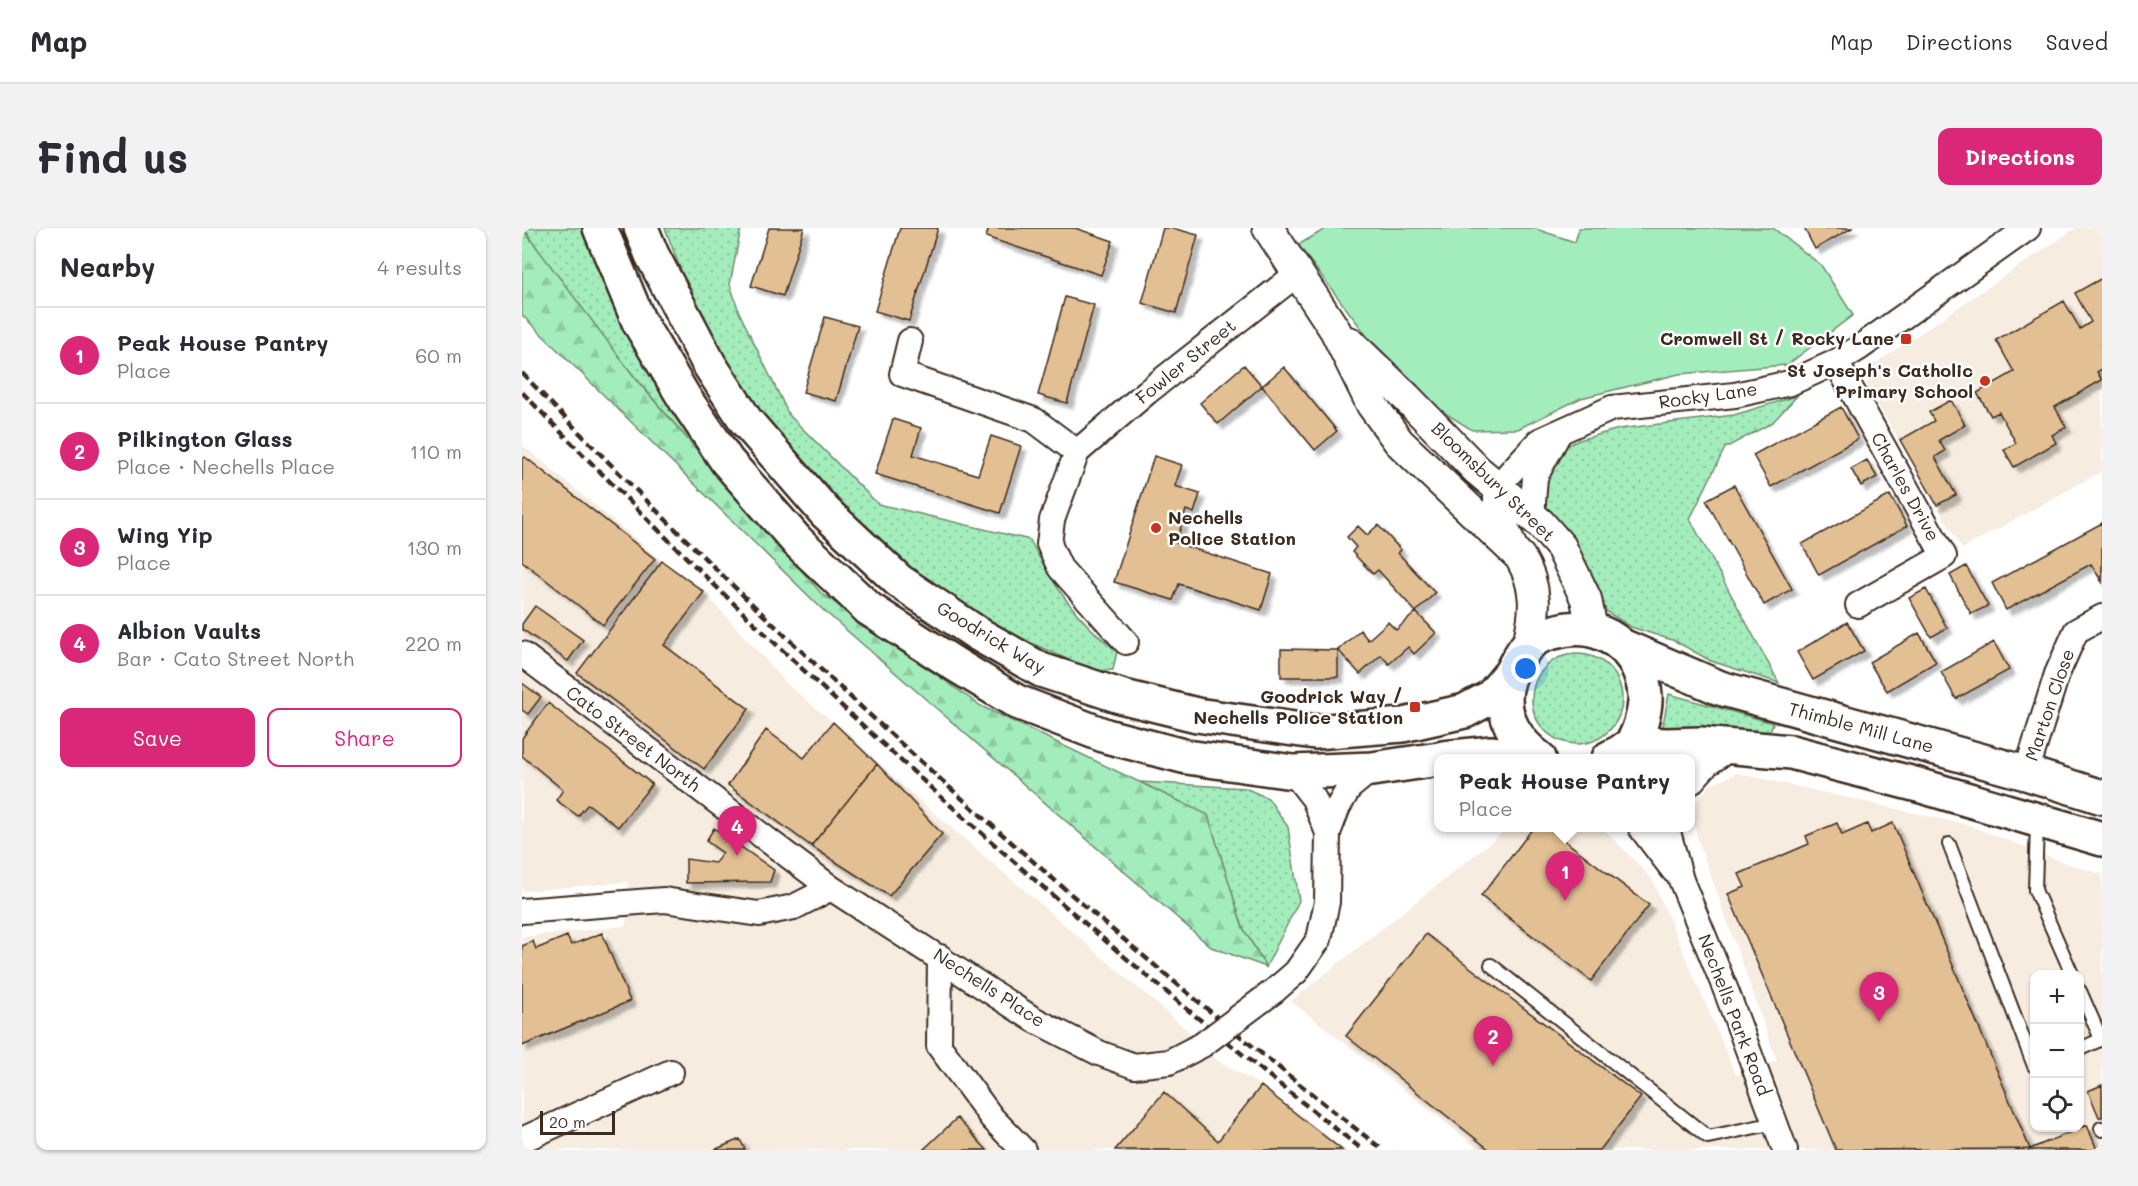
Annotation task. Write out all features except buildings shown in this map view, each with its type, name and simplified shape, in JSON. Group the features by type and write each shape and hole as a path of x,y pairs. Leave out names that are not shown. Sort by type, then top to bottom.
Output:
{"main road":[{"path":"600,228 639,322 685,399 727,461 797,541 869,609 1017,702 1106,736 1187,757 1293,772 1372,769 1434,760"},
{"name":"Goodrick Way","path":"641,228 684,320 727,392 746,421 825,512 899,581 978,634 1041,670 1120,696 1197,715 1315,732 1403,726 1465,711 1491,697 1509,675 1528,644"},
{"path":"1528,644 1545,634 1566,628 1592,630"},
{"name":"Thimble Mill Lane","path":"1592,630 1607,635 1624,647 1720,688 2026,773 2102,797"},
{"path":"1624,647 1636,663 1644,682 1646,702 1642,721 1627,752 1733,746 1791,752 2102,839"},
{"path":"1509,675 1505,694 1507,714 1514,733 1533,754"}],"street":[{"name":"Bloomsbury Street","path":"1268,228 1335,330 1372,405 1399,442 1520,557 1528,571 1535,598 1533,626 1528,644"},
{"name":"Rocky Lane","path":"1496,488 1539,441 1612,408 1735,395 1790,382 1836,363 2028,228"},
{"name":"Fowler Street","path":"1126,642 1060,568 1049,543 1052,520 1077,452 1146,392 1297,274"},
{"name":"Bloomsbury Street","path":"1335,330 1406,397 1496,488 1540,523 1561,547 1586,599 1592,630"},
{"path":"910,341 903,374 1034,420 1077,452"},
{"name":"Charles Drive","path":"1836,363 1944,556 1858,605"},
{"path":"1532,517 1535,477 1561,430"},
{"path":"1496,488 1496,502 1520,557"},
{"name":"Marton Close","path":"2026,773 2057,674 2076,631 2102,617"},
{"name":"Cato Street North","path":"522,654 831,888"},
{"path":"1695,778 1707,764 1733,746"},
{"name":"Nechells Place","path":"831,888 1034,1019 1099,1053 1134,1065 1169,1062 1202,1045 1274,991 1296,972 1319,939 1327,902 1328,833 1338,807 1349,788 1372,769"},
{"name":"Nechells Place","path":"1293,772 1314,799 1328,833"},
{"name":"Nechells Park Road","path":"1644,832 1681,880"},
{"name":"Nechells Park Road","path":"1668,832 1681,880 1727,993 1785,1150"},
{"path":"522,911 664,900 759,914 794,907 831,888"},
{"path":"940,957 939,1046 992,1118 1023,1150"},
{"path":"522,1140 671,1072"}],"lane":[{"path":"2037,819 2035,890 2070,970"},
{"path":"1949,844 2030,1056"},
{"path":"1491,965 1708,1137 1775,1123"},
{"path":"2084,1003 2101,1039 2084,1047"}],"shaded area":[{"name":"St Joseph's Catholic Primary School","path":"2076,228 2102,228 2102,471 1962,549 1870,391 1864,371"},
{"path":"522,445 662,561 704,592 790,687 1186,1029 1217,1060 1261,1086 1342,1150 522,1150 522,937 626,926 628,882 522,891"},
{"path":"1737,773 1968,825 2071,865 2102,874 2102,1150 1480,1150 1291,1001 1504,832 1607,832 1652,879 1736,1075 1777,1061 1695,827 1695,805 1709,786"}],"green space":[{"path":"522,228 639,383 821,593 981,706 1208,815 1243,928 1266,967 1211,947 822,609 526,319 522,315"},
{"path":"524,228 586,228 635,342 709,464 589,320"},
{"path":"665,228 741,228 730,284 739,312 789,415 878,504 1030,540 1067,601 1089,627 1117,651 1113,670 1093,671 992,625 863,538 746,406 695,308"},
{"path":"1327,228 1533,228 1575,242 1579,228 1773,228 1821,265 1853,315 1787,365 1679,374 1581,398 1518,429 1472,430 1440,410 1386,361 1298,245"},
{"path":"1797,396 1772,423 1725,448 1690,519 1779,683 1711,661 1675,641 1631,627 1607,612 1584,567 1547,517 1544,497 1550,460 1562,448 1579,440 1619,429 1734,415"},
{"path":"1577,654 1594,658 1609,667 1618,682 1622,699 1618,716 1609,731 1594,740 1577,744 1560,740 1545,731 1536,716 1532,699 1536,682 1545,667 1560,658"},
{"path":"1669,694 1773,723 1768,737 1662,729"},
{"path":"1140,782 1245,788 1268,798 1288,827 1299,901 1266,967 1243,928 1208,816"}],"railway":[{"path":"522,373 726,579 938,777 1157,968 1383,1150"},
{"path":"522,392 722,592 929,786 1142,972 1363,1150"}],"place":[{"name":"Cromwell St / Rocky Lane","path":"1906,339"},
{"name":"St Joseph's Catholic Primary School","path":"1985,381"},
{"name":"Nechells Police Station","path":"1156,528"},
{"name":"Goodrick Way / Nechells Police Station","path":"1415,707"},
{"name":"Albion Vaults","path":"737,856"},
{"name":"Peak House Pantry","path":"1565,901"},
{"name":"Wing Yip","path":"1879,1022"},
{"name":"Pilkington Glass","path":"1493,1066"}]}
